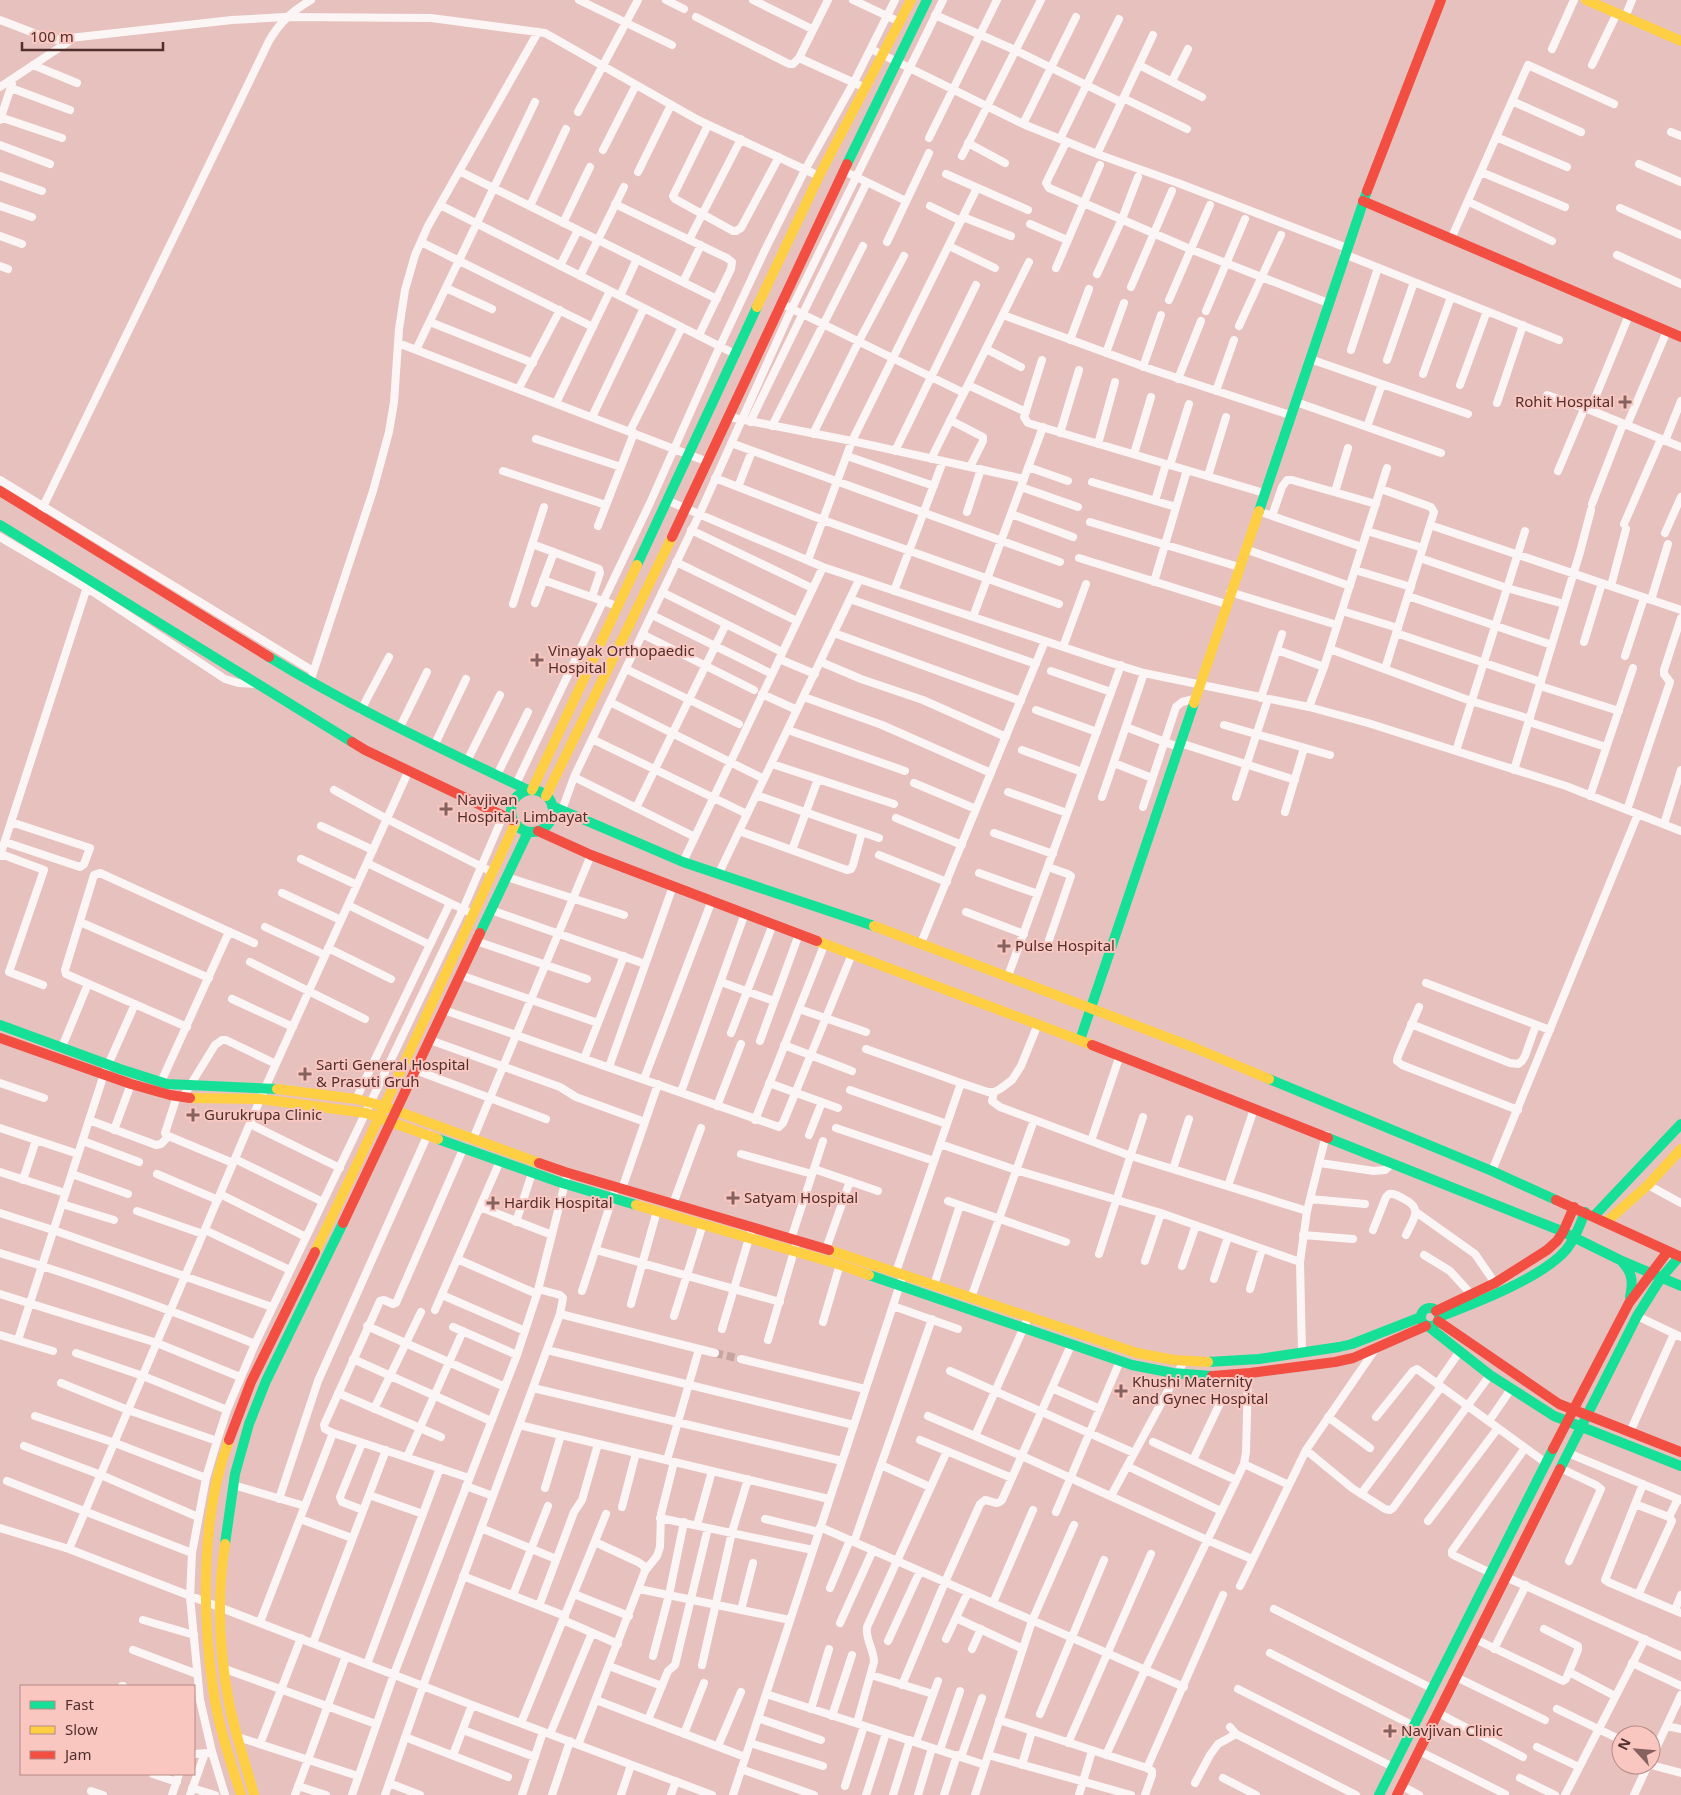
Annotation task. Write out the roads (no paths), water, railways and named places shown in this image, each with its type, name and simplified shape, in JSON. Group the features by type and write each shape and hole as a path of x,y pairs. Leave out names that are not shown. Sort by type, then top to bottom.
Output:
{"street":[{"path":"42,512 268,41 285,17 311,0"},
{"path":"579,0 672,45"},
{"path":"578,112 638,0"},
{"path":"666,0 684,8"},
{"path":"753,0 812,29"},
{"path":"696,17 789,64 796,62 799,58 828,0"},
{"path":"853,0 900,22"},
{"path":"516,784 603,601 720,346 806,170 854,82 895,0"},
{"path":"241,1795 222,1732 213,1690 205,1602 210,1522 217,1482 227,1445 251,1382 358,1162 492,872 510,820 512,802 520,794 530,790 819,176 911,0"},
{"path":"553,804 574,777 700,514 741,420 836,185 927,0"},
{"path":"254,1795 229,1704 220,1608 224,1550 233,1485 249,1424 266,1381 320,1272 507,876 533,832 547,826 551,820 553,804 686,508 729,418 855,176 942,0"},
{"path":"929,138 997,0"},
{"path":"962,156 1041,0"},
{"path":"1080,1040 1230,592 1296,402 1345,251 1441,0"},
{"path":"1552,49 1574,0"},
{"path":"1586,0 1681,41"},
{"path":"1592,65 1621,15 1632,0"},
{"path":"935,15 979,36 1015,50 1086,85 1187,129"},
{"path":"0,20 52,40 232,20 285,17 431,18 545,33 671,105 819,176"},
{"path":"1023,124 1076,17"},
{"path":"1119,19 1086,85 1046,185 1083,204 1154,234 1328,303"},
{"path":"310,682 373,491 389,432 394,402 398,343 405,290 415,255 440,205 538,32"},
{"path":"1097,154 1153,35"},
{"path":"0,87 73,39"},
{"path":"870,49 1023,124 1097,154 1178,183 1345,251 1378,268 1559,340"},
{"path":"1172,81 1188,49"},
{"path":"799,58 865,87"},
{"path":"1139,64 1202,97"},
{"path":"33,65 77,83"},
{"path":"1452,239 1528,65 1614,104"},
{"path":"15,77 0,118 62,138"},
{"path":"603,150 636,85"},
{"path":"11,88 70,110"},
{"path":"1512,101 1581,132"},
{"path":"416,350 535,102"},
{"path":"638,172 671,105"},
{"path":"708,124 673,196 675,199 733,231 739,231 779,157"},
{"path":"530,206 566,129"},
{"path":"1671,132 1681,136"},
{"path":"1496,137 1567,167"},
{"path":"689,240 741,140"},
{"path":"968,144 1005,163"},
{"path":"0,145 50,164"},
{"path":"887,242 929,153"},
{"path":"1639,164 1681,182"},
{"path":"1056,268 1100,166"},
{"path":"563,223 590,167"},
{"path":"459,171 716,299"},
{"path":"844,171 906,201"},
{"path":"1481,172 1565,207"},
{"path":"946,174 1028,210"},
{"path":"0,176 42,191"},
{"path":"1097,274 1122,219 1138,177"},
{"path":"750,422 867,182"},
{"path":"580,276 624,187"},
{"path":"808,560 852,441 977,188"},
{"path":"1131,287 1172,190"},
{"path":"1363,200 1681,338"},
{"path":"1469,202 1552,241"},
{"path":"616,204 732,262 731,269 699,335"},
{"path":"440,205 735,354"},
{"path":"1169,300 1210,205"},
{"path":"0,206 32,217"},
{"path":"930,206 1011,236"},
{"path":"1620,208 1681,235"},
{"path":"1206,311 1245,219"},
{"path":"1030,224 1067,240"},
{"path":"560,266 578,230"},
{"path":"1239,326 1281,235"},
{"path":"0,236 22,244"},
{"path":"421,242 593,327"},
{"path":"682,282 701,245"},
{"path":"772,426 863,246"},
{"path":"949,246 996,268"},
{"path":"1617,255 1681,284"},
{"path":"813,434 904,256"},
{"path":"620,296 637,259"},
{"path":"930,459 1029,262"},
{"path":"1352,350 1378,268"},
{"path":"1387,360 1414,282"},
{"path":"895,451 976,285"},
{"path":"446,288 492,309"},
{"path":"1070,340 1089,289"},
{"path":"556,402 610,291"},
{"path":"1423,374 1451,297"},
{"path":"1106,353 1124,303"},
{"path":"787,306 964,393"},
{"path":"592,417 644,308"},
{"path":"519,388 560,310"},
{"path":"1460,386 1487,311"},
{"path":"1003,315 1143,367 1290,415"},
{"path":"1143,367 1161,315"},
{"path":"1558,471 1629,315"},
{"path":"1178,379 1201,321"},
{"path":"430,322 533,363"},
{"path":"1497,403 1523,325"},
{"path":"598,526 621,467 632,432 682,327"},
{"path":"1514,770 1574,573 1591,507 1667,331"},
{"path":"1216,391 1234,340"},
{"path":"398,343 556,402 708,462"},
{"path":"986,349 1021,367"},
{"path":"1310,359 1468,414"},
{"path":"1042,360 1024,417 1025,420 1043,428 1264,493"},
{"path":"1060,432 1079,370"},
{"path":"1098,444 1115,382"},
{"path":"1367,427 1382,384"},
{"path":"968,385 1026,412"},
{"path":"1547,395 1681,447"},
{"path":"1134,454 1151,397"},
{"path":"1611,586 1625,527 1681,401"},
{"path":"1296,402 1441,453"},
{"path":"1155,501 1189,404"},
{"path":"1208,476 1226,417"},
{"path":"729,418 852,441 1024,479"},
{"path":"950,420 983,437 983,442 970,467"},
{"path":"973,617 1043,428"},
{"path":"536,439 621,467"},
{"path":"731,443 1060,562"},
{"path":"1335,492 1348,448"},
{"path":"738,487 752,451"},
{"path":"847,456 934,486"},
{"path":"894,591 943,461"},
{"path":"1028,467 1068,481"},
{"path":"1309,707 1330,649 1388,468"},
{"path":"967,512 981,469"},
{"path":"1154,582 1187,470"},
{"path":"503,471 606,505"},
{"path":"716,478 823,520 1059,604"},
{"path":"0,480 42,512 310,682 398,729 497,776 530,790 541,792 553,804 684,862 921,943 1195,1048 1492,1171 1680,1256 1661,1278 1638,1316 1399,1790 1419,1795"},
{"path":"1272,516 1282,487 1287,480 1376,504"},
{"path":"1092,482 1176,507"},
{"path":"1021,487 1078,507"},
{"path":"1381,489 1431,507 1434,512 1385,670"},
{"path":"0,491 42,512 313,671"},
{"path":"1665,534 1681,497"},
{"path":"666,500 823,567 1063,647 1144,673 1309,707 1368,723 1590,796 1681,831"},
{"path":"513,604 544,507"},
{"path":"1258,511 1362,547"},
{"path":"1011,514 1073,537"},
{"path":"1090,522 1239,567"},
{"path":"0,525 88,584"},
{"path":"1430,525 1681,610"},
{"path":"692,530 812,588"},
{"path":"1367,531 1423,548"},
{"path":"1456,751 1525,531"},
{"path":"0,537 88,584 365,750 510,820 521,830 533,832 1326,1135 1563,1232 1620,1260 1681,1286"},
{"path":"532,544 599,569 600,572 592,597"},
{"path":"1625,656 1668,544"},
{"path":"1245,549 1350,586"},
{"path":"535,603 554,552"},
{"path":"1079,558 1226,604"},
{"path":"1420,558 1507,588 1564,604"},
{"path":"676,562 797,621"},
{"path":"684,862 823,567"},
{"path":"1355,570 1410,588"},
{"path":"543,580 616,606"},
{"path":"719,873 859,580"},
{"path":"1584,642 1602,583"},
{"path":"43,985 9,972 44,870 0,855 88,584"},
{"path":"1063,647 1086,584"},
{"path":"662,592 726,624 815,674"},
{"path":"1230,592 1337,625"},
{"path":"1408,596 1552,645"},
{"path":"850,599 1036,664"},
{"path":"1342,611 1484,661 1540,684 1618,712"},
{"path":"652,614 772,674"},
{"path":"1627,810 1670,682 1664,674 1664,670 1681,618"},
{"path":"636,808 726,624"},
{"path":"834,633 1021,701"},
{"path":"642,634 754,690"},
{"path":"1236,797 1257,734 1264,698 1282,634"},
{"path":"921,943 1045,641"},
{"path":"1330,649 1471,701 1606,747"},
{"path":"1277,650 1324,667"},
{"path":"361,710 389,657"},
{"path":"821,662 861,679 923,700 1006,737"},
{"path":"1008,976 1121,665"},
{"path":"626,668 739,724"},
{"path":"1590,796 1634,668"},
{"path":"1051,671 1111,692"},
{"path":"398,729 427,672"},
{"path":"1102,797 1144,673"},
{"path":"434,746 466,679"},
{"path":"762,694 798,710"},
{"path":"467,761 500,695"},
{"path":"804,697 882,725 991,773"},
{"path":"1143,807 1176,707 1182,702 1194,699"},
{"path":"610,702 764,779"},
{"path":"1036,710 1096,732"},
{"path":"497,776 528,712"},
{"path":"1224,725 1330,755"},
{"path":"1126,727 1164,742 1247,763 1295,780"},
{"path":"788,730 905,771"},
{"path":"592,739 747,814"},
{"path":"1285,812 1304,748"},
{"path":"1022,750 1082,772"},
{"path":"1114,763 1152,778"},
{"path":"772,764 894,804"},
{"path":"69,1550 260,1098 409,770"},
{"path":"1664,824 1681,770"},
{"path":"574,777 695,837"},
{"path":"792,850 818,779"},
{"path":"914,783 976,809"},
{"path":"334,790 386,819 492,872"},
{"path":"1008,792 1067,813"},
{"path":"756,795 879,838"},
{"path":"1492,1171 1638,814"},
{"path":"896,818 962,846"},
{"path":"225,1795 206,1753 190,1597 192,1553 206,1478 227,1410 272,1307 340,1168 463,909 481,867 510,820"},
{"path":"5,842 80,867 84,864 90,848 11,822"},
{"path":"322,826 373,850"},
{"path":"739,831 847,870 851,869 862,832"},
{"path":"994,833 1053,854"},
{"path":"474,1138 592,855"},
{"path":"879,855 947,882"},
{"path":"301,859 357,885"},
{"path":"367,863 473,914"},
{"path":"1048,867 1071,876 1050,940"},
{"path":"187,1027 68,975 65,970 94,875 100,873 254,943"},
{"path":"979,873 1038,894"},
{"path":"507,876 624,915"},
{"path":"609,1067 673,886"},
{"path":"282,893 341,920"},
{"path":"644,1079 712,900"},
{"path":"356,1099 450,903"},
{"path":"348,905 430,944"},
{"path":"492,910 559,932 645,964"},
{"path":"966,912 1024,934"},
{"path":"681,1092 745,913"},
{"path":"80,922 209,978"},
{"path":"731,1033 773,924"},
{"path":"265,927 391,979"},
{"path":"161,1082 230,932"},
{"path":"760,1041 799,934"},
{"path":"476,941 587,979"},
{"path":"755,1120 825,943"},
{"path":"444,1010 776,1127 781,1126 796,1092 852,954"},
{"path":"584,1058 624,956"},
{"path":"250,962 365,1019"},
{"path":"460,975 598,1022"},
{"path":"720,982 774,1001"},
{"path":"1426,983 1550,1030"},
{"path":"62,1048 88,984"},
{"path":"232,999 293,1027"},
{"path":"18,1340 106,1070 135,1004"},
{"path":"1419,1007 1397,1061 1402,1065 1518,1110"},
{"path":"799,1009 866,1032"},
{"path":"0,1024 62,1048 131,1084 152,1091 180,1096 260,1098 366,1113 565,1184 617,1192 673,1204 751,1233"},
{"path":"866,1048 960,1083 988,1092 994,1092 1012,1080 1021,1066 1038,1024"},
{"path":"1411,1024 1510,1063 1518,1064 1525,1056 1536,1025"},
{"path":"0,1038 106,1070 161,1082 190,1086 265,1088 370,1102 568,1172 617,1192 656,1211 703,1224 826,1249 1137,1353 1184,1361 1212,1363 1302,1353 1352,1344 1431,1320 1512,1286 1551,1264 1563,1254 1590,1214 1681,1124"},
{"path":"276,1064 226,1040 222,1040 215,1045 190,1086 180,1096 165,1133 168,1137 234,1161 323,1202"},
{"path":"430,1040 560,1087 576,1098 645,1122"},
{"path":"716,1106 741,1044"},
{"path":"784,1045 852,1071"},
{"path":"1091,1141 1120,1056"},
{"path":"415,1070 546,1119"},
{"path":"770,1083 838,1108"},
{"path":"733,1795 893,1306 899,1285 899,1273 960,1083"},
{"path":"0,1084 44,1098"},
{"path":"114,1130 131,1084"},
{"path":"582,1291 658,1084"},
{"path":"850,1090 946,1124"},
{"path":"994,1092 992,1101 996,1105 1034,1120 1131,1156 1307,1211"},
{"path":"809,1135 822,1102"},
{"path":"1228,1186 1254,1109"},
{"path":"1099,1254 1143,1116"},
{"path":"1173,1169 1189,1119"},
{"path":"89,1120 158,1146 168,1137"},
{"path":"971,1298 1034,1120"},
{"path":"250,1124 340,1168"},
{"path":"0,1128 78,1154"},
{"path":"673,1204 701,1128"},
{"path":"836,1128 934,1161"},
{"path":"278,1498 313,1394 428,1134"},
{"path":"1302,1353 1300,1262 1307,1211 1326,1135"},
{"path":"23,1180 36,1140"},
{"path":"83,1140 139,1162"},
{"path":"768,1340 780,1302 813,1171 823,1141"},
{"path":"940,1144 1016,1170 1161,1213 1300,1262"},
{"path":"464,1147 396,1303 380,1301 367,1326 324,1425 325,1429 333,1433 440,1468 493,1496"},
{"path":"1605,1223 1648,1185 1679,1153"},
{"path":"741,1154 813,1171 878,1191"},
{"path":"435,1310 500,1161"},
{"path":"1320,1163 1374,1171 1386,1170 1394,1163"},
{"path":"0,1172 65,1193"},
{"path":"516,1222 532,1172"},
{"path":"352,1795 394,1674 525,1331 568,1172"},
{"path":"72,1174 128,1194"},
{"path":"157,1174 219,1197 306,1237"},
{"path":"826,1249 850,1181"},
{"path":"1648,1185 1681,1203"},
{"path":"1373,1230 1386,1197 1389,1194 1393,1194 1411,1203 1415,1207 1416,1212 1471,1250 1484,1265 1494,1283"},
{"path":"1310,1199 1365,1204"},
{"path":"948,1201 1066,1242"},
{"path":"62,1204 114,1220"},
{"path":"934,1285 960,1205"},
{"path":"480,1207 552,1235"},
{"path":"794,1244 840,1264 1023,1329 1120,1361 1177,1374 1209,1376 1335,1362 1353,1358 1376,1348 1431,1320 1471,1294 1494,1283 1547,1250 1563,1232 1574,1208"},
{"path":"137,1211 204,1232 290,1270"},
{"path":"631,1304 656,1211"},
{"path":"1406,1235 1416,1212"},
{"path":"1145,1261 1161,1213"},
{"path":"0,1214 53,1230 272,1307"},
{"path":"674,1316 703,1224"},
{"path":"1182,1266 1196,1225"},
{"path":"722,1329 751,1233"},
{"path":"1303,1235 1353,1239"},
{"path":"1214,1279 1228,1237"},
{"path":"1250,1289 1262,1249"},
{"path":"596,1250 780,1302"},
{"path":"1379,1795 1566,1422 1629,1303 1668,1251"},
{"path":"0,1253 42,1265 171,1310 255,1344"},
{"path":"1424,1255 1450,1271 1471,1294"},
{"path":"385,1795 422,1686 560,1314 563,1298 560,1295 537,1292 458,1259"},
{"path":"1620,1260 1632,1275 1633,1285 1629,1303"},
{"path":"823,1322 840,1264"},
{"path":"0,1294 157,1344 240,1377"},
{"path":"442,1295 525,1331"},
{"path":"893,1306 958,1329"},
{"path":"374,1409 420,1312"},
{"path":"560,1314 715,1353"},
{"path":"1630,1432 1678,1335 1638,1316"},
{"path":"975,1436 1028,1318"},
{"path":"830,1588 852,1541 881,1465 932,1320"},
{"path":"1431,1320 1460,1351 1492,1376 1554,1416 1681,1466"},
{"path":"1431,1320 1559,1404 1681,1452"},
{"path":"367,1326 505,1387"},
{"path":"453,1326 517,1354"},
{"path":"407,1457 463,1331"},
{"path":"0,1335 53,1351"},
{"path":"902,1685 945,1582 982,1501 1000,1503 1071,1345"},
{"path":"1240,1586 1306,1450 1376,1348"},
{"path":"578,1745 610,1666 645,1570 657,1556 662,1531 660,1518 670,1461 678,1422 699,1349"},
{"path":"547,1350 854,1425"},
{"path":"1362,1494 1439,1385 1460,1351"},
{"path":"76,1353 143,1376 227,1410"},
{"path":"353,1359 491,1421"},
{"path":"741,1360 866,1388"},
{"path":"1056,1512 1120,1361"},
{"path":"1111,1496 1184,1361"},
{"path":"1306,1450 1362,1494 1390,1510 1394,1508 1468,1406 1502,1366"},
{"path":"1376,1418 1416,1370 1420,1370 1546,1463"},
{"path":"950,1371 1134,1453"},
{"path":"1106,1755 1244,1464 1248,1373"},
{"path":"61,1383 128,1410 217,1441"},
{"path":"533,1388 842,1461"},
{"path":"1052,1388 1100,1409"},
{"path":"1489,1421 1511,1389"},
{"path":"338,1393 441,1437"},
{"path":"1193,1460 1221,1401"},
{"path":"35,1416 115,1443 206,1478"},
{"path":"928,1416 1252,1559"},
{"path":"1328,1417 1370,1448"},
{"path":"519,1425 829,1499"},
{"path":"1428,1521 1498,1428"},
{"path":"260,1622 333,1433"},
{"path":"545,1488 562,1435"},
{"path":"920,1440 1012,1478"},
{"path":"1152,1442 1236,1480"},
{"path":"362,1443 340,1497 342,1502 363,1510"},
{"path":"538,1606 574,1512 582,1500 598,1444"},
{"path":"24,1446 101,1475 198,1517"},
{"path":"1491,1573 1455,1556 1452,1554 1452,1551 1525,1448"},
{"path":"313,1643 386,1450"},
{"path":"845,1786 861,1725 874,1654 867,1635 867,1627 947,1451"},
{"path":"622,1507 636,1453"},
{"path":"1568,1453 1679,1499 1670,1517 1672,1521 1638,1595"},
{"path":"1244,1464 1288,1485"},
{"path":"881,1465 930,1487"},
{"path":"1127,1466 1221,1511"},
{"path":"367,1664 440,1468"},
{"path":"1560,1468 1601,1489 1569,1561"},
{"path":"697,1525 712,1471"},
{"path":"702,1665 714,1604 732,1532 748,1479"},
{"path":"7,1481 192,1553"},
{"path":"1643,1484 1605,1580 1678,1612 1681,1596"},
{"path":"233,1485 305,1506"},
{"path":"369,1495 423,1514"},
{"path":"1635,1504 1670,1517"},
{"path":"512,1595 548,1506"},
{"path":"993,1603 1033,1510"},
{"path":"521,1723 606,1514"},
{"path":"660,1518 813,1550"},
{"path":"300,1519 352,1538"},
{"path":"765,1519 819,1530 852,1541 1184,1687"},
{"path":"652,1656 669,1595 684,1522"},
{"path":"977,1795 985,1764 1032,1621 1074,1525"},
{"path":"0,1528 69,1550 712,1795"},
{"path":"481,1528 556,1559"},
{"path":"648,1720 668,1671 675,1666 708,1528"},
{"path":"595,1542 638,1562 644,1566 645,1570"},
{"path":"840,1623 874,1550"},
{"path":"1068,1743 1151,1554"},
{"path":"1040,1714 1104,1560"},
{"path":"741,1610 753,1563"},
{"path":"888,1641 920,1571"},
{"path":"463,1576 538,1606 618,1644"},
{"path":"1506,1577 1681,1656"},
{"path":"1494,1649 1526,1585"},
{"path":"639,1589 790,1620"},
{"path":"946,1639 968,1592"},
{"path":"574,1594 629,1616"},
{"path":"1147,1768 1223,1595"},
{"path":"1274,1609 1432,1689"},
{"path":"956,1618 1023,1649"},
{"path":"143,1620 194,1634"},
{"path":"1475,1639 1562,1681 1566,1679 1578,1646 1544,1629"},
{"path":"972,1649 981,1630"},
{"path":"522,1795 535,1757 592,1633"},
{"path":"260,1744 301,1638"},
{"path":"1565,1795 1645,1639"},
{"path":"811,1709 829,1649"},
{"path":"133,1650 197,1674"},
{"path":"1270,1653 1414,1726"},
{"path":"832,1716 852,1655"},
{"path":"295,1795 346,1656"},
{"path":"1632,1663 1681,1686"},
{"path":"610,1666 662,1686"},
{"path":"225,1669 376,1724"},
{"path":"1569,1672 1615,1696"},
{"path":"871,1675 933,1694"},
{"path":"1456,1678 1545,1720"},
{"path":"893,1795 938,1681"},
{"path":"684,1734 704,1682"},
{"path":"1238,1688 1394,1767"},
{"path":"918,1795 960,1690"},
{"path":"718,1746 740,1692"},
{"path":"766,1694 985,1764"},
{"path":"1661,1738 1681,1695"},
{"path":"944,1795 982,1698"},
{"path":"596,1700 745,1757"},
{"path":"453,1755 472,1705"},
{"path":"1557,1709 1611,1735"},
{"path":"195,1710 202,1713"},
{"path":"1438,1713 1524,1756"},
{"path":"758,1718 821,1740"},
{"path":"1000,1720 1147,1768 1152,1771 1152,1775 1145,1795"},
{"path":"1667,1726 1681,1729"},
{"path":"1230,1727 1236,1734 1356,1795"},
{"path":"463,1730 535,1757"},
{"path":"1022,1765 1032,1731"},
{"path":"866,1795 886,1733"},
{"path":"1195,1783 1218,1744 1236,1734"},
{"path":"405,1736 508,1777"},
{"path":"238,1737 358,1776"},
{"path":"552,1795 570,1741"},
{"path":"750,1743 823,1766"},
{"path":"1537,1747 1579,1767"},
{"path":"195,1750 206,1753"},
{"path":"1079,1795 1092,1751"},
{"path":"1419,1751 1505,1794"},
{"path":"195,1754 206,1753"},
{"path":"206,1753 191,1792 215,1795"},
{"path":"988,1755 1131,1795"},
{"path":"621,1795 631,1764"},
{"path":"1661,1768 1681,1773"},
{"path":"741,1769 814,1795"},
{"path":"159,1775 178,1778 172,1795"},
{"path":"1634,1795 1645,1775"},
{"path":"1223,1778 1256,1795"},
{"path":"1520,1778 1555,1795"},
{"path":"671,1795 676,1781"},
{"path":"389,1783 416,1794"},
{"path":"298,1786 326,1795"},
{"path":"91,1791 103,1795"}],"tunnel":[{"path":"715,1353 741,1359"}],"place":[{"name":"Rohit Hospital","path":"1625,402"},
{"name":"Vinayak Orthopaedic Hospital","path":"537,660"},
{"name":"Navjivan Hospital, Limbayat","path":"446,809"},
{"name":"Pulse Hospital","path":"1004,946"},
{"name":"Sarti General Hospital & Prasuti Gruh","path":"305,1074"},
{"name":"Gurukrupa Clinic","path":"193,1115"},
{"name":"Satyam Hospital","path":"733,1198"},
{"name":"Hardik Hospital","path":"493,1203"},
{"name":"Khushi Maternity and Gynec Hospital","path":"1121,1391"},
{"name":"Navjivan Clinic","path":"1390,1731"}]}
